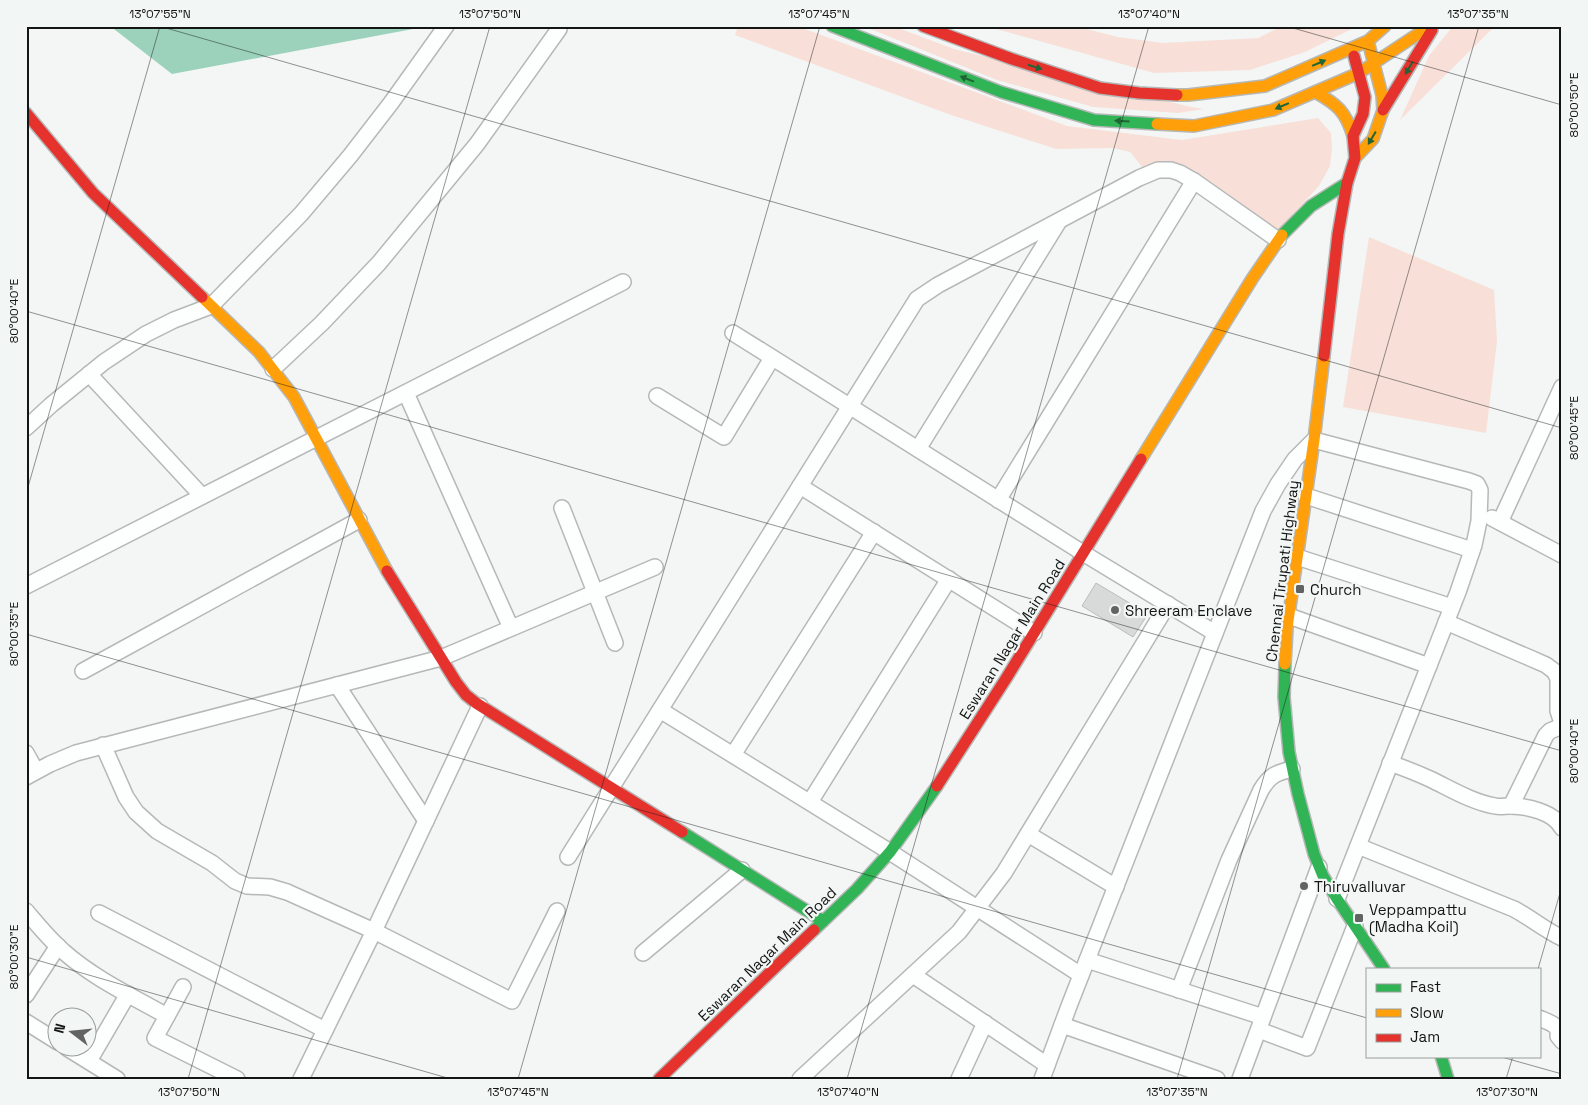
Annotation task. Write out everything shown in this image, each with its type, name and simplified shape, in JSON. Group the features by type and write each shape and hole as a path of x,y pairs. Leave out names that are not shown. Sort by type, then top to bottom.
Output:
{"main road":[{"path":"832,26 1001,92 1094,120 1194,126 1273,110 1360,74 1432,26"},
{"path":"924,26 1012,60 1100,88 1139,93 1188,95 1265,86 1352,49 1368,41 1385,26"},
{"path":"1355,158 1373,139 1383,110 1432,26"},
{"path":"1368,41 1376,64 1383,110"},
{"path":"1352,49 1365,97 1363,114 1353,136"},
{"path":"1315,92 1336,104 1348,119 1353,136 1355,158"},
{"path":"26,113 93,193 259,352 273,369 294,397 385,567 466,695 480,706 611,789 823,921"},
{"name":"Chennai Tirupati Highway","path":"1355,158 1347,183 1330,294 1314,440 1289,616 1284,697 1286,730 1292,769 1314,854 1337,899 1383,968"},
{"name":"Eswaran Nagar Main Road","path":"659,1079 857,889 890,852 939,783 1278,240 1311,206 1347,183"},
{"path":"1442,1058 1448,1079"}],"street":[{"path":"26,428 104,362 146,334 174,320 211,306 301,214 338,171 391,103 446,26"},
{"path":"273,369 349,296 385,256 477,144 559,29"},
{"path":"568,857 917,299 938,285 1059,220 1158,170 1171,170 1194,181 1278,240"},
{"path":"998,500 1194,181"},
{"path":"918,449 1059,220"},
{"path":"26,586 623,282"},
{"path":"733,333 1083,553 1216,633"},
{"path":"657,396 724,437 772,358"},
{"path":"89,374 202,496"},
{"path":"1500,522 1562,387"},
{"path":"406,393 511,628"},
{"path":"913,975 985,1023 1045,1072 1081,975 1263,511 1295,459 1314,440 1469,481 1477,484 1480,490 1479,522 1472,550 1452,607 1337,899"},
{"path":"800,486 1034,633"},
{"path":"1306,496 1472,550"},
{"path":"562,508 615,643"},
{"path":"1480,511 1562,555"},
{"path":"83,670 359,520"},
{"path":"733,755 874,532"},
{"path":"1297,557 1452,607"},
{"path":"26,753 31,774 76,753 103,745 441,658 654,567"},
{"path":"810,802 949,579"},
{"path":"800,1079 959,932 978,908 1028,834 1168,604"},
{"path":"1289,616 1429,666"},
{"path":"1446,622 1546,665 1560,677 1558,711 1562,725 1546,736 1511,806"},
{"path":"337,685 426,821"},
{"path":"301,1079 374,931 480,706"},
{"path":"660,710 890,852 1081,975"},
{"path":"103,745 126,797 136,812 157,831 241,884 275,887 374,931 512,1001 557,912"},
{"path":"1390,763 1429,778 1481,803 1497,807 1511,806 1537,810 1550,817 1562,828"},
{"path":"1179,990 1219,883 1261,790 1272,776 1292,769"},
{"path":"1028,834 1116,888"},
{"path":"1358,846 1514,909 1562,938"},
{"path":"1240,1079 1319,867"},
{"path":"643,953 742,870"},
{"path":"26,911 58,946 80,965 167,1016"},
{"path":"99,912 325,1030"},
{"path":"1087,960 1179,990 1261,1024 1307,1048 1355,926"},
{"path":"26,995 58,946"},
{"path":"183,987 155,1038 237,1079"},
{"path":"89,1061 128,994"},
{"path":"1540,1018 1557,1027 1559,1031 1558,1036 1562,1041"},
{"path":"26,1022 48,1036"},
{"path":"959,1079 985,1023"},
{"path":"1062,1025 1217,1079"},
{"path":"84,1058 116,1079"}],"shaded area":[{"path":"110,26 429,26 172,74"},
{"path":"738,26 797,26 1067,126 1182,140 1318,118 1331,133 1330,166 1319,186 1278,230 1194,173 1179,166 1164,164 1142,167 1130,152 1113,148 1056,149 951,115 735,35"},
{"path":"863,26 893,26 954,49 1204,109 1178,113 1093,107 997,80"},
{"path":"986,26 1075,26 1118,37 1163,43 1258,38 1282,26 1358,26 1305,52 1250,70 1154,73"},
{"path":"1453,26 1495,26 1400,120 1429,56"},
{"path":"1369,237 1494,290 1497,341 1486,433 1343,407"}],"building":[{"name":"Shreeram Enclave","path":"1096,583 1148,614 1133,637 1082,606"}],"traffic: fast":[{"path":"832,26 1001,92 1094,120 1157,124"},
{"path":"1282,235 1311,206 1347,183"},
{"path":"1285,664 1284,697 1289,752 1314,854 1323,876 1383,968"},
{"path":"814,930 857,889 890,852 937,786"},
{"path":"682,832 823,921"},
{"path":"1442,1058 1448,1079"}],"traffic: slow":[{"path":"1177,95 1265,86 1368,41 1385,26"},
{"path":"1157,124 1194,126 1273,110 1359,73 1430,26"},
{"path":"1355,158 1373,139 1383,110 1382,95 1369,45"},
{"path":"1315,92 1340,110 1353,136"},
{"path":"1141,459 1252,279 1282,235"},
{"path":"202,297 259,352 294,397 387,571"},
{"path":"1285,664 1287,628 1324,356"}],"traffic: jam":[{"path":"923,26 1012,59 1100,88 1177,95"},
{"path":"1383,110 1432,30"},
{"path":"1324,356 1338,234 1347,183 1355,158 1353,136 1363,114 1365,97 1354,56"},
{"path":"26,113 93,193 202,297"},
{"path":"937,786 1007,677 1141,459"},
{"path":"387,571 466,695 682,832"},
{"path":"659,1079 814,930"}],"place":[{"name":"Church","path":"1300,589"},
{"name":"Shreeram Enclave","path":"1115,610"},
{"name":"Thiruvalluvar","path":"1304,886"},
{"name":"Veppampattu (Madha Koil)","path":"1359,918"}]}
